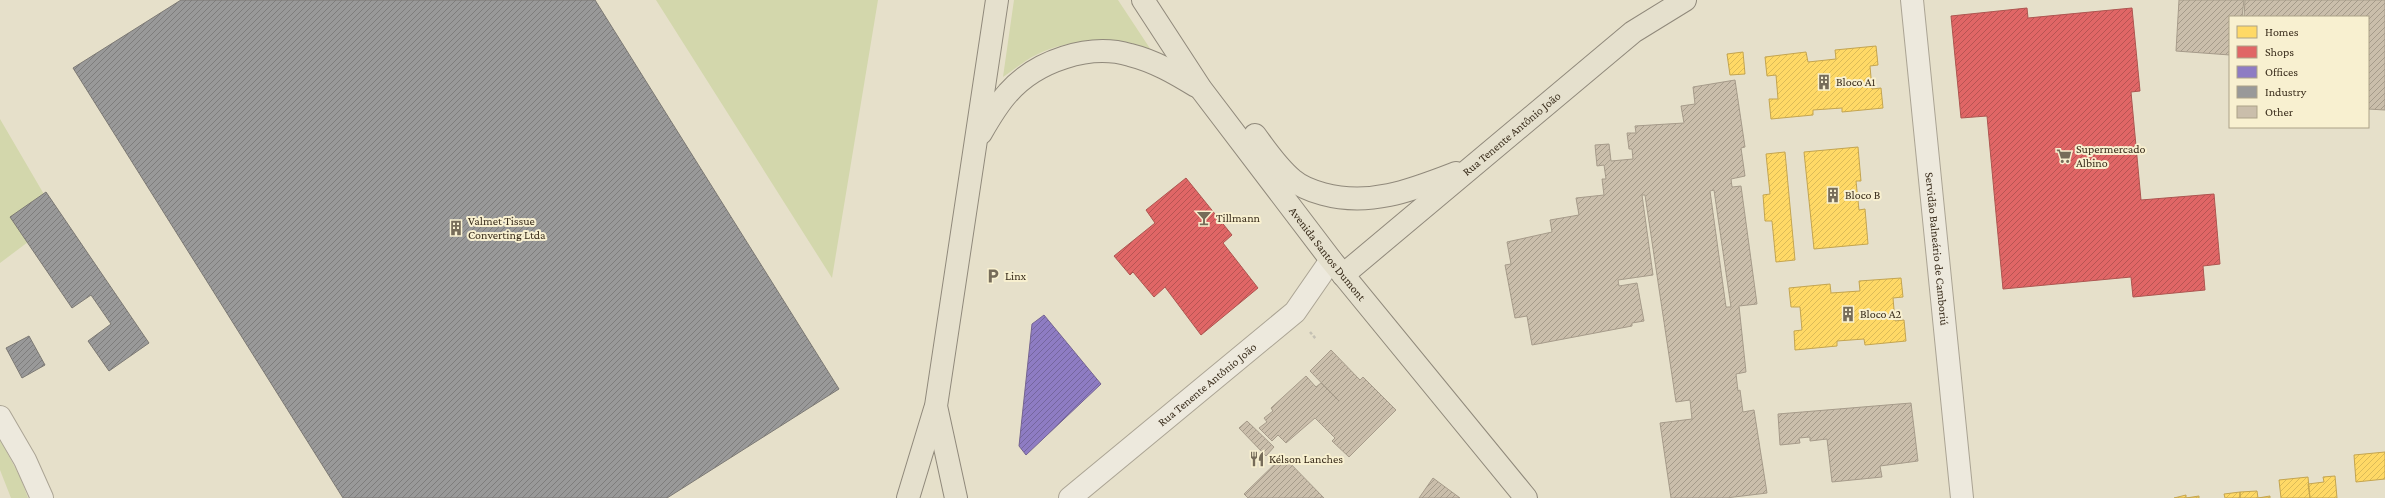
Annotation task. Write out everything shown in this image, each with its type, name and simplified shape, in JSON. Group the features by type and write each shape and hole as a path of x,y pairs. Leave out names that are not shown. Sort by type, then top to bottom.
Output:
{"main road":[{"path":"908,498 936,406 997,0"},
{"name":"Avenida Santos Dumont","path":"1143,0 1201,89 1337,267 1526,498"},
{"path":"1149,0 1174,26 1271,156 1292,180 1307,189 1351,200 1368,199 1404,193 1470,168"},
{"name":"Rua Tenente Antônio João","path":"1337,267 1470,168 1633,32 1685,0"},
{"path":"975,145 992,113 1009,92 1028,75 1052,62 1077,54 1102,52 1129,54 1175,72 1201,89"},
{"path":"936,406 956,498"}],"street":[{"name":"Servidão Balneário de Camboriú","path":"1912,0 1962,498"},
{"name":"Rua Tenente Antônio João","path":"1070,498 1295,312 1337,267"},
{"path":"0,417 25,460 42,498"}],"green space":[{"path":"656,0 878,0 832,278"},
{"path":"1014,0 1118,0 1151,50 1122,44 1093,42 1064,45 1032,57 1003,77"},
{"path":"0,119 52,208 28,242 0,263"},
{"path":"0,439 21,479 28,498 11,498 0,470"}],"building: Homes":[{"name":"Bloco A1","path":"1876,46 1878,65 1870,66 1872,89 1881,88 1883,108 1842,112 1842,108 1813,110 1813,115 1771,119 1769,99 1778,99 1776,75 1767,76 1765,57 1806,52 1808,62 1836,59 1835,50"},
{"path":"1743,52 1745,74 1730,75 1727,54"},
{"name":"Bloco B","path":"1858,147 1861,181 1856,181 1859,210 1865,209 1868,244 1814,249 1804,152"},
{"path":"1785,152 1795,260 1776,262 1772,221 1765,221 1763,195 1770,194 1766,154"},
{"name":"Bloco A2","path":"1901,278 1903,297 1893,298 1895,321 1904,320 1906,341 1865,345 1864,339 1837,341 1837,346 1795,350 1794,331 1802,330 1800,307 1791,307 1789,288 1830,284 1831,293 1860,291 1859,281"},
{"path":"2385,452 2385,479 2356,482 2354,455"},
{"path":"2335,476 2337,498 2310,498 2308,484 2324,482 2323,477"},
{"path":"2308,477 2310,498 2281,498 2279,480"},
{"path":"2257,491 2258,498 2240,498 2240,492"},
{"path":"2240,492 2240,498 2225,498 2224,494"},
{"path":"2186,495 2186,498 2174,498"},
{"path":"2199,496 2199,498 2186,498"},
{"path":"2270,496 2270,498 2258,498"}],"building: Shops":[{"name":"Supermercado Albino","path":"2027,8 2028,18 2132,8 2140,91 2131,92 2141,200 2214,194 2220,264 2203,266 2205,290 2133,297 2131,277 2003,289 1987,116 1961,118 1951,16"},
{"path":"1186,178 1232,235 1223,243 1258,288 1201,335 1165,287 1154,297 1133,272 1130,275 1114,256 1155,223 1146,210"}],"building: Offices":[{"path":"1044,315 1101,384 1026,455 1019,446 1032,324"}],"building: Industry":[{"name":"Valmet Tissue Converting Ltda","path":"181,0 595,0 839,389 667,498 343,498 73,68"},
{"path":"46,192 149,343 109,371 88,341 111,324 91,295 72,308 10,217"},
{"path":"29,336 45,365 22,378 6,348"}],"building: Other":[{"path":"2179,0 2244,0 2242,16 2229,16 2229,55 2176,51"},
{"path":"2245,0 2385,0 2385,110 2369,109 2369,16 2244,16"},
{"path":"1735,80 1745,147 1741,148 1745,176 1731,179 1732,187 1741,186 1757,304 1739,306 1746,372 1736,374 1743,412 1754,410 1767,493 1726,498 1671,498 1660,423 1692,419 1690,400 1676,402 1645,195 1642,195 1653,275 1618,280 1619,286 1637,283 1644,321 1632,323 1632,326 1532,345 1527,316 1515,318 1505,265 1511,264 1507,242 1552,232 1550,220 1579,215 1576,198 1604,195 1602,179 1606,179 1604,165 1597,166 1595,145 1609,144 1611,161 1633,159 1632,149 1629,149 1627,133 1636,133 1635,126 1684,123 1681,106 1695,104 1693,87","holes":["1714,190 1731,307 1726,307 1710,191"]},
{"path":"1331,350 1360,380 1339,401 1310,371"},
{"path":"1306,376 1316,387 1321,383 1339,401 1363,377 1396,410 1349,457 1332,441 1335,438 1315,418 1286,443 1278,435 1272,441 1259,428 1267,422 1264,418 1273,411 1271,408"},
{"path":"1911,403 1918,461 1880,466 1882,477 1832,482 1827,439 1810,441 1810,437 1799,438 1800,443 1780,445 1778,414"},
{"path":"1247,421 1274,447 1266,456 1239,428"},
{"path":"1283,456 1324,498 1248,498 1244,494"},
{"path":"1433,478 1460,498 1419,498"}],"place":[{"name":"Bloco A1","path":"1824,82"},
{"name":"Supermercado Albino","path":"2064,156"},
{"name":"Bloco B","path":"1833,195"},
{"name":"Tillmann","path":"1204,218"},
{"name":"Valmet Tissue Converting Ltda","path":"456,228"},
{"name":"Linx","path":"993,276"},
{"name":"Bloco A2","path":"1848,314"},
{"name":"Kélson Lanches","path":"1257,459"}]}
